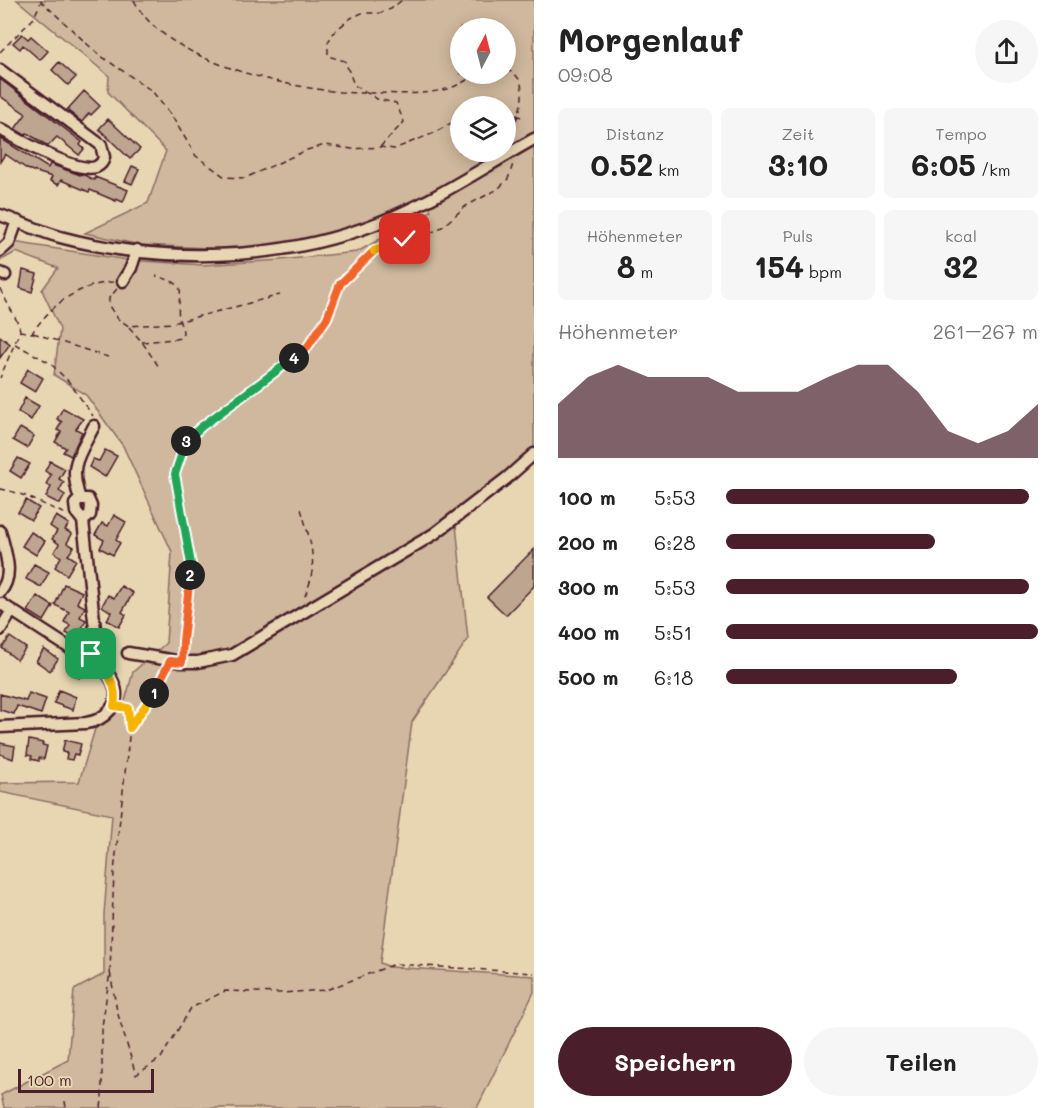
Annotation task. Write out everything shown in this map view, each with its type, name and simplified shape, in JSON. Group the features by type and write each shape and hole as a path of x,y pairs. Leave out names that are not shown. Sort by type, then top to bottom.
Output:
{"street":[{"path":"0,70 101,146 105,157 101,164 93,168 68,162 36,150 0,129"},
{"path":"0,215 62,237 137,250 188,254 242,254 289,249 315,244 377,224 415,207 534,139"},
{"path":"0,251 9,243 17,221"},
{"path":"123,281 131,268 137,250"},
{"path":"0,603 79,654 86,656 91,654 97,646 83,521 90,516 91,506 87,499 81,499 74,480 75,468 94,426"},
{"path":"128,653 182,662 198,662 231,655 434,534 507,478 534,454"},
{"path":"0,531 9,573 8,582 0,592"},
{"path":"0,630 11,612"},
{"path":"0,727 95,722 105,716 114,706 116,687 108,672 91,654"}],"path":[{"path":"134,0 145,17 174,41 217,64 280,82 341,92 367,93 434,92 459,84"},
{"path":"380,147 404,122 396,103 377,99 354,85 345,61 328,56 328,42 335,31 351,18 362,13 380,13 391,9 402,0"},
{"path":"0,52 33,19 41,1 98,54 152,91 173,118 196,156 225,177 245,178 307,150 326,145 352,149 380,147 394,149 434,133 450,124"},
{"path":"516,73 523,78"},
{"path":"516,125 524,111"},
{"path":"516,116 521,118"},
{"path":"182,662 191,564 175,474 184,443 201,427 306,349 327,318 340,284 374,251 405,239 428,235 442,227 466,206 498,189 508,179 513,162"},
{"path":"142,342 180,338 183,333 180,321 181,295 178,284 170,279 156,276"},
{"path":"123,281 110,298 109,306 118,319 129,326 159,367"},
{"path":"32,333 55,306 79,289 97,283 123,281"},
{"path":"0,289 20,325 20,331 0,378"},
{"path":"129,326 180,321 280,295"},
{"path":"20,331 108,357"},
{"path":"15,344 51,363 69,381 93,414 94,426"},
{"path":"0,489 18,492 36,499 47,508 83,521"},
{"path":"295,618 310,585 313,550 301,508"},
{"path":"130,728 159,687 170,661"},
{"path":"101,1108 102,1027 110,972 114,872 130,728 128,708 114,706"},
{"path":"110,972 117,1011 136,1075 161,1058 191,1008 225,991 281,993 326,990 395,964 534,973"},
{"path":"65,1101 66,1108"}],"shaded area":[{"path":"17,0 534,0 534,132 516,142 516,96 450,96 450,162 516,162 516,144 534,143 534,459 456,525 468,639 412,722 380,963 390,967 534,976 534,992 477,1108 4,1108 1,1095 68,1060 74,990 104,974 104,914 112,815 0,792 0,783 79,782 95,729 124,705 133,672 166,643 172,552 123,446 86,395 54,375 60,329 42,290 58,268 16,252 0,261 0,258 13,242 128,260 203,265 357,252 431,211 423,195 362,224 293,244 230,249 140,245 85,233 148,203 166,151 108,92 109,76"}],"building":[{"path":"22,34 28,39 31,36 48,51 40,60 23,45 20,49 13,43"},
{"path":"59,62 76,77 68,85 52,70"},
{"path":"0,79 82,142 80,145 84,149 79,155 57,137 48,146 27,133 25,135 15,129 26,114 0,96"},
{"path":"84,91 100,106 91,115 89,113 82,122 67,110"},
{"path":"108,119 140,149 130,159 99,129"},
{"path":"0,138 48,168 50,164 94,180 95,177 128,190 123,202 90,190 89,192 61,180 58,185 50,181 52,177 27,169 5,154 0,162"},
{"path":"132,166 139,169 132,184 125,181"},
{"path":"23,270 37,274 32,292 20,288"},
{"path":"0,336 10,344 0,358"},
{"path":"28,369 43,378 35,392 20,383"},
{"path":"25,398 39,406 31,420 18,412"},
{"path":"63,408 83,419 76,429 82,432 71,456 63,452 66,448 55,442 61,432 57,430 62,422 57,419"},
{"path":"20,428 34,436 27,448 13,440"},
{"path":"105,450 117,456 105,477 89,467 93,459 99,461"},
{"path":"18,458 30,464 21,478 10,471"},
{"path":"50,461 65,469 59,479 64,482 59,491 65,495 60,504 46,497 51,487 46,484 51,475 45,471"},
{"path":"26,500 39,508 31,520 18,512"},
{"path":"114,515 126,522 116,540 120,543 113,555 100,548 104,540 95,535 102,523 108,526"},
{"path":"56,516 69,524 65,530 72,534 67,543 74,547 68,555 76,560 67,575 55,567 61,557 54,552 59,544 52,539 57,531 50,526"},
{"path":"31,532 45,541 36,555 22,546"},
{"path":"534,549 534,586 506,615 487,597"},
{"path":"34,564 49,572 41,587 26,579"},
{"path":"64,584 82,592 77,603 85,607 80,617 86,620 81,630 86,632 81,641 66,633 70,625 64,622 69,612 55,605"},
{"path":"121,586 133,593 122,612 126,615 119,627 107,620 111,612 102,606 108,595 114,598"},
{"path":"37,596 53,606 44,621 28,611"},
{"path":"10,637 26,648 17,660 2,648"},
{"path":"44,649 58,659 50,671 36,661"},
{"path":"78,663 86,668 79,678 71,673"},
{"path":"59,690 76,697 73,710 54,703"},
{"path":"29,693 46,699 41,714 17,706 14,714 0,710 0,694 26,701"},
{"path":"29,740 47,746 44,759 39,758 39,761 27,755"},
{"path":"65,740 81,744 78,755 74,754 72,760 66,759 67,753 62,752"},
{"path":"0,743 15,746 13,759 0,754"}],"route":[{"path":"91,654 108,672 116,687 114,706 128,708 130,728 159,687 170,661 182,662 191,564 175,474 184,443 201,427 306,349 327,318 340,284 374,251 405,239"}]}
